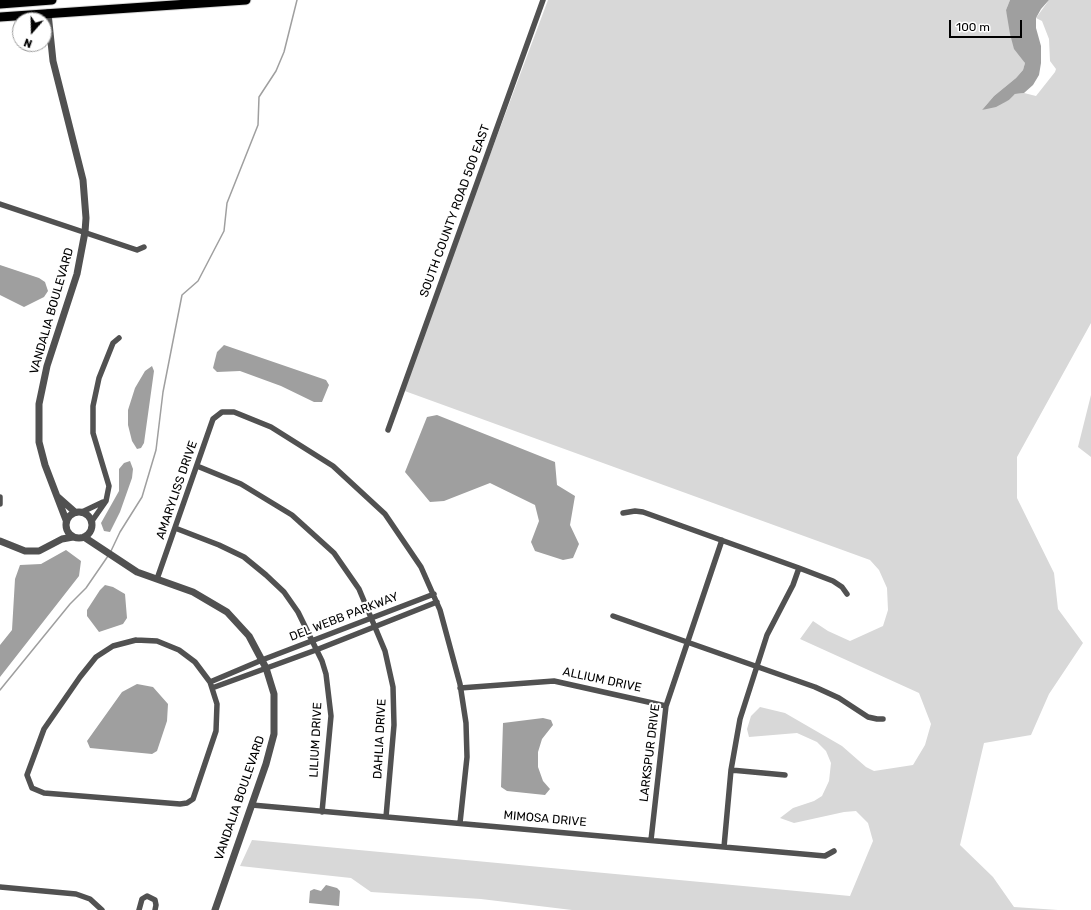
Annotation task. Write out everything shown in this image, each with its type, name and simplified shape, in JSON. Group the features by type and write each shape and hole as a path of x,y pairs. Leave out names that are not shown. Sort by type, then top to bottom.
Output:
{"main road":[{"path":"0,4 52,0"},
{"path":"52,13 246,0"},
{"path":"0,17 12,16"}],"street":[{"path":"46,0 48,12"},
{"name":"SOUTH COUNTY ROAD 500 EAST","path":"388,430 542,0"},
{"name":"VANDALIA BOULEVARD","path":"52,51 53,61 83,180 85,232 77,274 47,366 39,404 39,442 45,465 66,520"},
{"path":"0,204 137,250 144,247"},
{"path":"0,542 25,551 39,552 62,539 84,537 88,535 92,524 106,501 108,481 95,441 92,406 99,378 113,342 119,338"},
{"name":"AMARYLISS DRIVE","path":"157,579 213,419 222,412 234,412 271,427 333,466 385,514 421,567 434,594"},
{"name":"DAHLIA DRIVE","path":"197,466 241,484 292,516 334,553 359,590 373,618 390,668 394,706 386,817"},
{"name":"VANDALIA BOULEVARD","path":"58,496 78,512"},
{"path":"0,497 0,504"},
{"path":"54,544 66,529 66,520 78,512 106,501"},
{"path":"623,513 635,511 643,512 722,540 833,581 842,586 847,594"},
{"path":"78,512 88,515 98,546"},
{"name":"LILIUM DRIVE","path":"175,528 219,545 244,558 266,575 284,592 298,612 313,641 326,674 331,716 322,812"},
{"path":"66,529 73,537"},
{"name":"VANDALIA BOULEVARD","path":"84,537 137,572 193,592 227,612 249,636 266,668 274,694 274,734 266,764 214,910"},
{"name":"LARKSPUR DRIVE","path":"651,840 666,706 722,540"},
{"path":"724,847 736,731 768,635 793,585 799,568"},
{"path":"434,594 444,621 460,688 466,723 467,757 460,823"},
{"name":"DEL WEBB PARKWAY","path":"210,682 262,660 434,594"},
{"name":"DEL WEBB PARKWAY","path":"212,688 316,650 438,602"},
{"path":"613,616 687,641 826,692 868,717 877,720 883,719"},
{"path":"136,640 157,641 184,654 195,662 210,682 212,688 217,704 216,731 193,799 187,803 130,801 44,793 32,788 28,781 28,770 44,729 80,676 96,657 113,646 136,640"},
{"name":"ALLIUM DRIVE","path":"460,688 554,681 666,706"},
{"path":"732,770 785,775"},
{"name":"MIMOSA DRIVE","path":"252,805 825,856 834,852"},
{"path":"0,887 76,894 90,899 102,910"},
{"path":"139,910 142,899 148,896 155,900 155,910"}],"shaded area":[{"path":"548,0 1010,0 1006,10 1025,63 1023,70 1016,78 994,96 982,110 1009,100 1015,94 1024,93 1036,96 1055,72 1056,69 1050,61 1049,39 1042,21 1036,18 1049,0 1091,0 1091,323 1017,457 1017,498 1054,573 1058,609 1083,643 1049,694 1031,735 984,743 960,845 993,877 1014,907 1058,910 572,910 481,899 371,892 351,878 240,866 252,840 850,896 873,841 868,823 856,811 844,812 794,823 780,818 793,808 814,801 822,796 829,781 831,763 826,751 817,742 797,733 749,737 747,729 751,716 760,707 785,713 842,746 866,767 874,771 913,765 925,745 931,724 919,693 800,639 813,621 828,631 850,641 883,626 888,610 887,588 879,570 870,560 402,390"},
{"path":"1010,0 1049,0 1041,9 1036,18 1036,28 1041,46 1039,75 1033,85 1024,93 1015,94 1009,100 996,107 982,110 994,96 1016,78 1023,70 1025,63 1014,49 1010,34 1006,10"},
{"path":"0,265 39,278 45,282 48,291 44,297 24,307 0,295"},
{"path":"224,345 326,380 329,385 322,402 314,402 281,386 240,371 217,372 213,368 217,352"},
{"path":"152,366 154,371 144,443 141,448 137,449 132,441 128,425 128,410 135,388 145,371"},
{"path":"1091,395 1091,457 1078,447"},
{"path":"437,415 555,462 557,485 575,496 570,525 579,544 573,558 563,560 535,551 531,542 539,521 535,505 490,483 444,501 430,502 405,472 427,417"},
{"path":"130,461 133,469 132,478 120,512 110,532 104,531 101,523 119,491 119,469 124,463"},
{"path":"66,550 81,561 79,576 0,677 0,645 12,630 15,579 20,565 41,564"},
{"path":"105,585 113,587 125,594 127,618 123,624 99,632 87,616 87,610"},
{"path":"137,684 153,687 168,704 167,721 157,751 152,754 90,748 87,741 122,692"},
{"path":"543,718 551,720 553,725 542,739 538,752 538,767 543,781 550,789 545,795 507,791 501,787 503,723"},
{"path":"326,885 337,888 340,891 339,906 309,903 310,891 314,889 321,891"}],"waterway":[{"path":"111,551 120,532 142,497 156,450 163,392 182,295 198,281 224,231 227,203 258,125 259,97 276,71 284,52 297,0"},
{"path":"0,690 70,604 86,588 108,556"}]}
